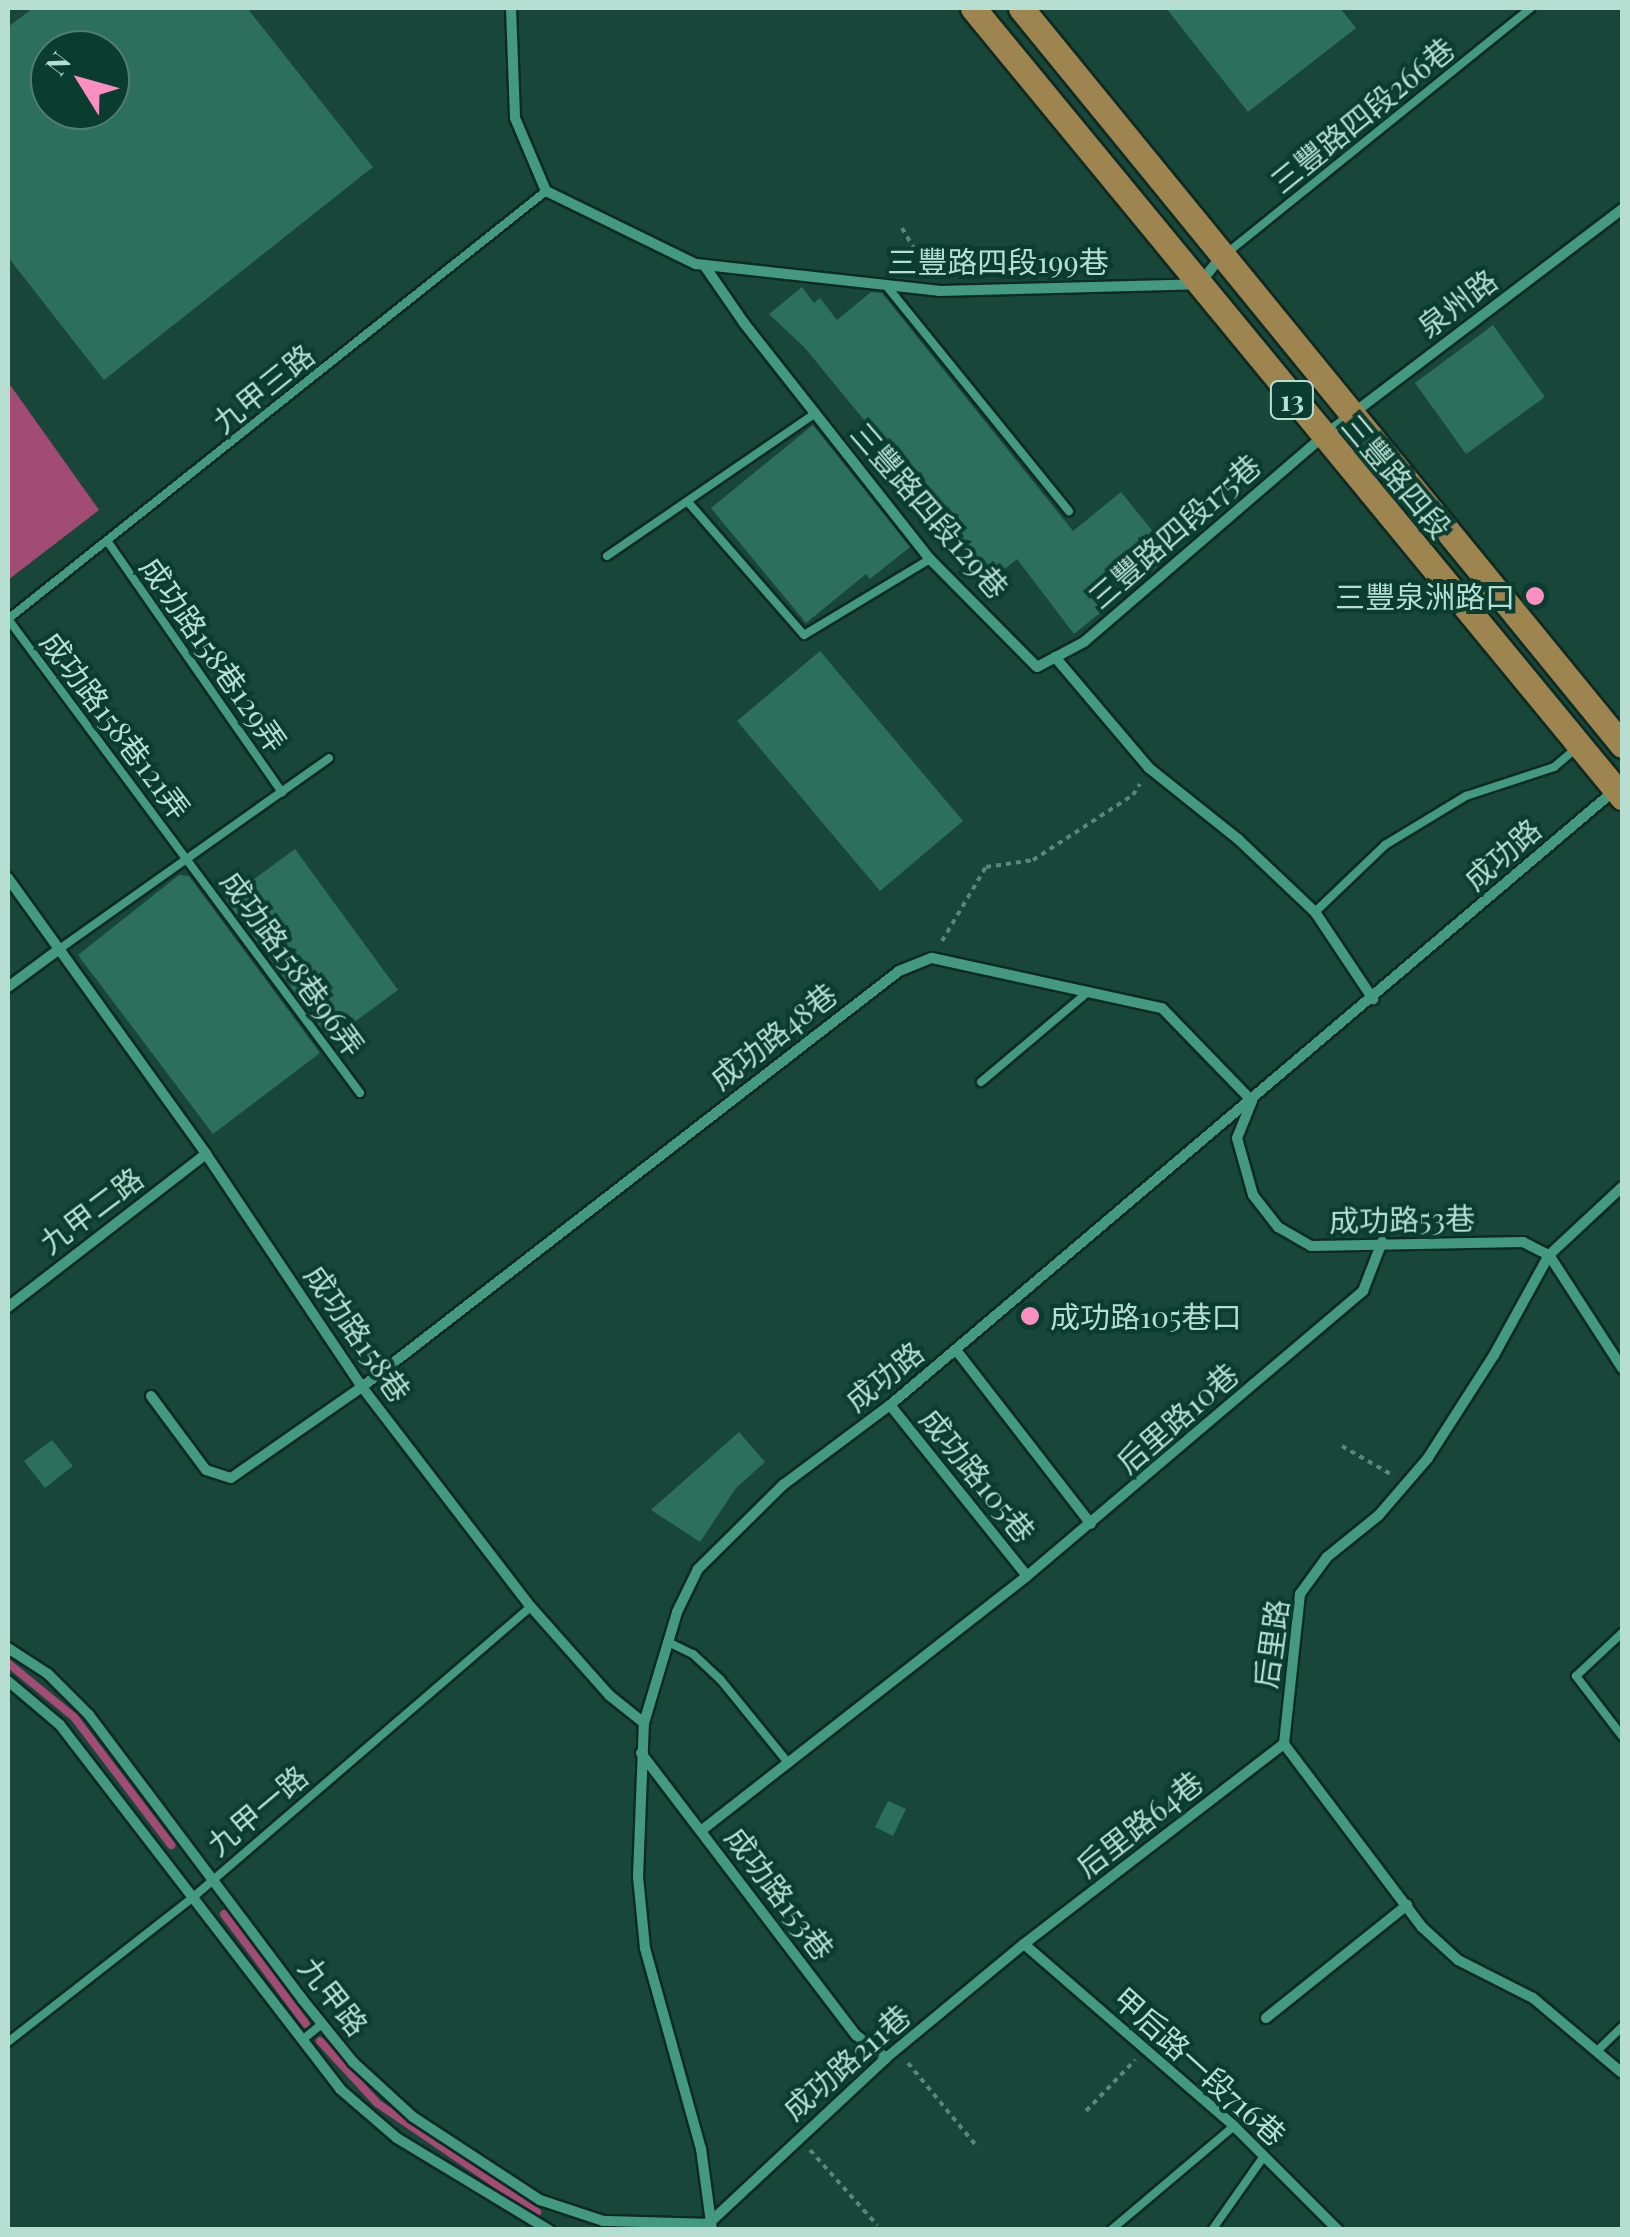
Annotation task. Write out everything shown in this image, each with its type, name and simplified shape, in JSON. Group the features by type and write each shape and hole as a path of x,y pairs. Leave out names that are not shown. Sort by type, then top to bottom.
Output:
{"main road":[{"name":"三豐路四段","path":"973,8 1322,437 1620,790"},
{"name":"三豐路四段","path":"1021,8 1622,745"}],"street":[{"path":"512,8 515,118 546,191 704,265"},
{"name":"泉州路","path":"1322,437 1622,209"},
{"path":"1199,284 1221,257"},
{"name":"三豐路四段199巷","path":"704,265 889,289 939,291 1199,284"},
{"name":"三豐路四段129巷","path":"704,265 930,558 1037,667 1055,657"},
{"name":"三豐路四段175巷","path":"1055,657 1084,642 1322,437"},
{"path":"1055,657 1149,768 1238,839 1314,912 1373,999"},
{"name":"成功路","path":"707,2228 702,2148 646,1948 638,1877 644,1723 668,1642 698,1569 783,1484 890,1405 1620,790"},
{"name":"成功路158巷","path":"8,878 206,1154 362,1387 531,1607 609,1695 644,1723"},
{"path":"8,987 58,950"},
{"path":"932,958 1162,1008 1252,1101"},
{"name":"成功路48巷","path":"151,1396 206,1470 232,1478 362,1387 899,971 932,958"},
{"name":"成功路53巷","path":"1252,1101 1237,1138 1253,1195 1278,1227 1311,1246 1523,1242 1550,1254"},
{"name":"九甲二路","path":"8,1307 206,1154"},
{"name":"后里路","path":"1284,1744 1300,1594 1327,1557 1379,1515 1428,1458 1494,1354 1550,1254 1622,1188"},
{"name":"后里路10巷","path":"702,1830 888,1689 1091,1524 1363,1291 1382,1242"},
{"path":"1550,1254 1622,1368"},
{"path":"956,1350 1091,1524"},
{"name":"成功路105巷","path":"890,1405 1027,1576"},
{"name":"九甲路","path":"8,1648 48,1674 89,1715 322,2024 353,2062 412,2117 540,2200 603,2221 707,2228"},
{"name":"九甲路","path":"8,1682 60,1725 340,2089 397,2138 548,2230"},
{"path":"1284,1744 1422,1927 1458,1960 1533,1998 1622,2072"},
{"name":"后里路64巷","path":"1024,1944 1284,1744"},
{"name":"成功路153巷","path":"641,1752 856,2035 886,2058"},
{"path":"1266,2018 1407,1905"},
{"name":"成功路211巷","path":"707,2228 798,2137 886,2058 1024,1944"},
{"name":"甲后路一段716巷","path":"1024,1944 1234,2126 1338,2230"}],"lane":[{"name":"三豐路四段266巷","path":"1221,257 1530,8"},
{"name":"九甲三路","path":"8,619 546,191"},
{"path":"889,289 1068,511"},
{"path":"608,556 816,413"},
{"path":"688,502 804,635 930,558"},
{"name":"成功路158巷129弄","path":"108,542 282,792"},
{"name":"成功路158巷121弄","path":"8,619 190,858"},
{"path":"1314,912 1385,846 1466,796 1554,768 1580,746"},
{"path":"58,950 330,758"},
{"name":"成功路158巷96弄","path":"190,858 360,1093"},
{"path":"981,1082 1088,992"},
{"name":"九甲一路","path":"8,2042 191,1899 531,1607"},
{"path":"1622,1633 1576,1676 1622,1736"},
{"path":"668,1642 693,1654 720,1679 789,1764"},
{"path":"302,2040 322,2024"},
{"path":"1597,2051 1622,2027"},
{"path":"1111,2230 1234,2126"},
{"path":"1212,2230 1264,2156"}],"path":[{"path":"902,228 939,291"},
{"path":"932,958 986,867 1033,860 1133,795 1149,768"},
{"path":"1342,1446 1406,1483"},
{"path":"896,2050 978,2148"},
{"path":"1086,2111 1146,2050"},
{"path":"798,2137 877,2224"}],"shaded area":[{"path":"8,382 99,510 8,580"}],"building":[{"path":"33,8 247,8 373,167 104,380 8,257 8,27"},
{"path":"1166,8 1340,8 1356,28 1248,112"},
{"path":"802,287 814,303 820,298 837,320 871,292 882,293 1073,531 1121,492 1172,555 1074,634 1017,559 994,578 804,347 769,314"},
{"path":"1493,325 1545,397 1466,454 1415,383"},
{"path":"813,425 910,547 870,579 866,574 806,623 711,508"},
{"path":"820,651 963,821 880,891 737,721"},
{"path":"295,849 398,990 330,1040 226,900"},
{"path":"179,875 189,876 320,1053 213,1134 78,955"},
{"path":"739,1432 765,1462 736,1488 700,1542 651,1510"},
{"path":"52,1440 73,1466 45,1488 24,1461"},
{"path":"888,1801 906,1809 893,1836 875,1827"}],"waterway":[{"path":"8,1663 74,1717 171,1845"},
{"path":"224,1914 306,2024"},
{"path":"320,2041 377,2103 537,2212"}],"place":[{"name":"三豐泉洲路口","path":"1535,596"},
{"name":"成功路105巷口","path":"1030,1316"}]}
